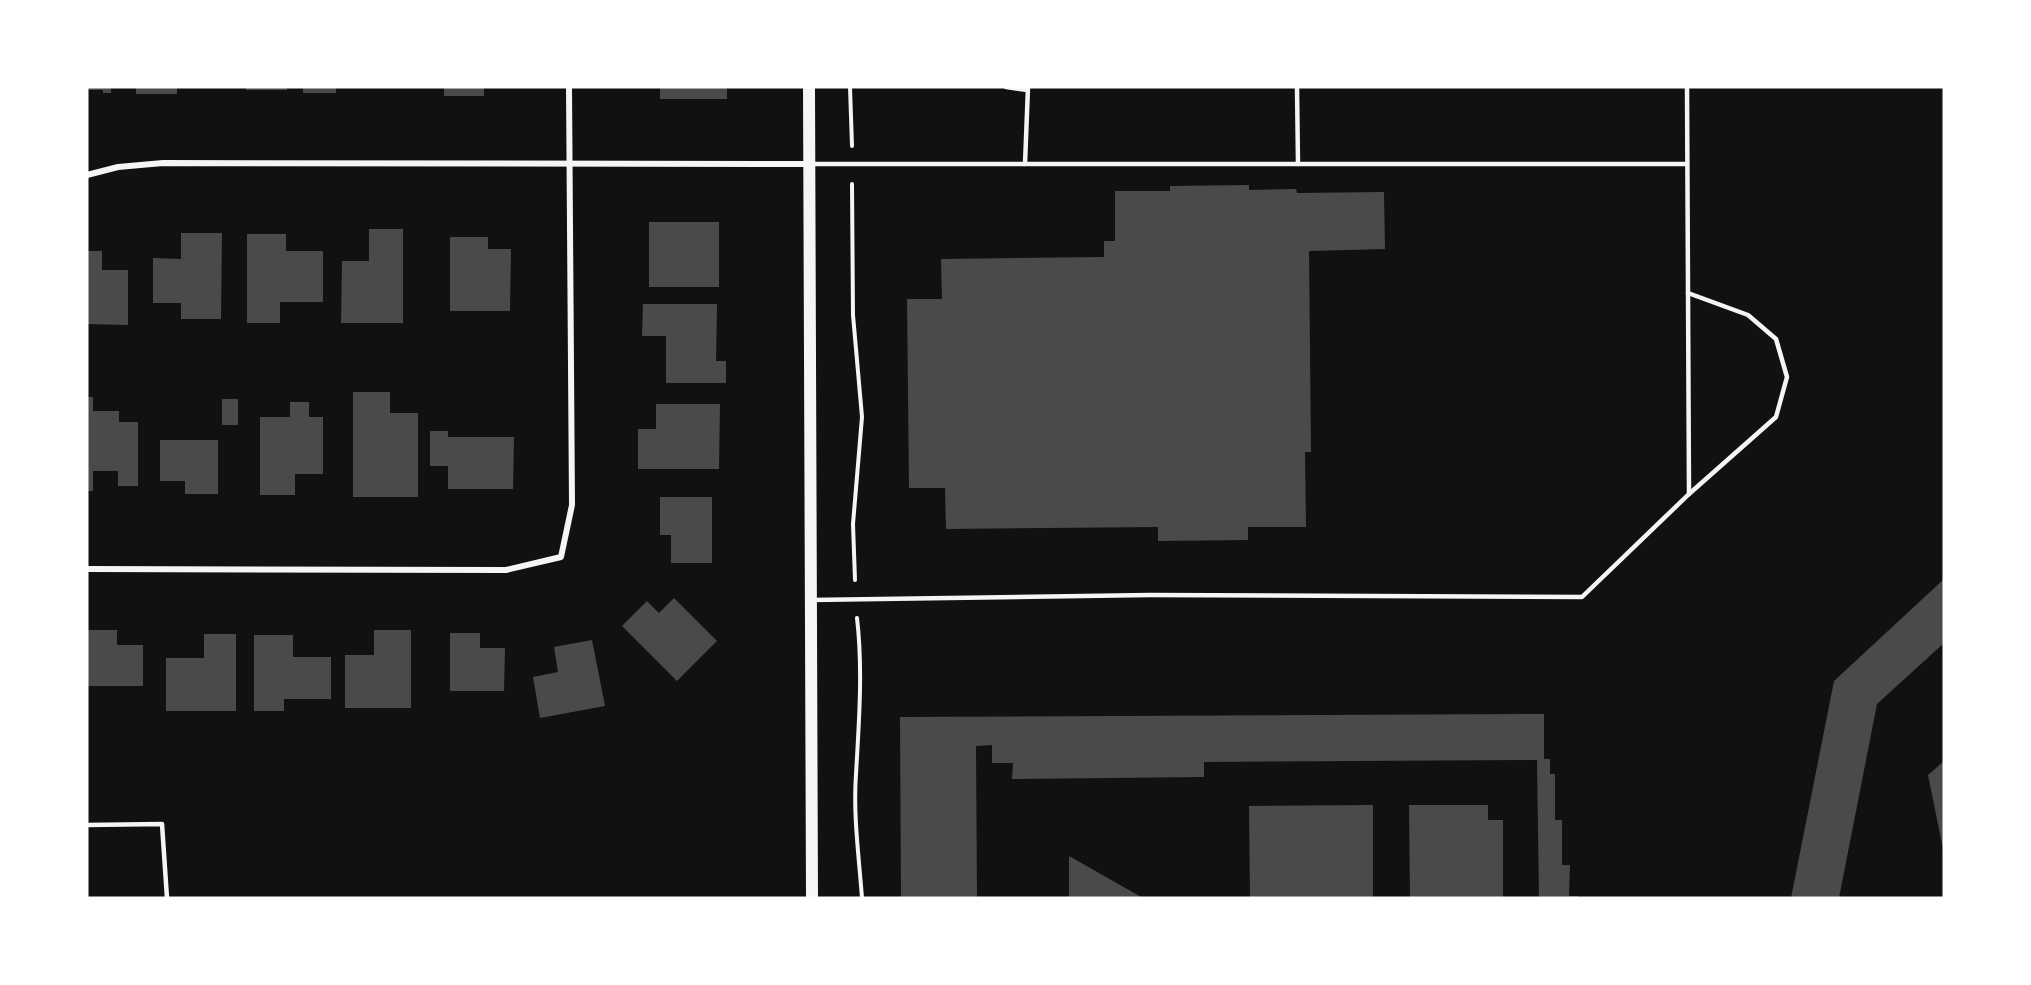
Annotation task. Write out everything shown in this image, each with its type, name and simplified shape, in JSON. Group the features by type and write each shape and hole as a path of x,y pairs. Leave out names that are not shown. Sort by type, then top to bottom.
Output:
{"main road":[{"path":"809,87 812,898"}],"street":[{"path":"87,569 506,570 561,557 572,505 569,87"},
{"path":"87,175 118,167 163,163 810,164"}],"lane":[{"path":"1006,87 1027,89 1025,164"},
{"path":"1297,87 1298,164"},
{"path":"1687,87 1689,494"},
{"path":"810,164 1687,164"},
{"path":"812,600 1150,595 1582,597 1689,494 1776,417 1787,377 1776,339 1748,315 1688,293"},
{"path":"87,825 162,824 167,898"}],"path":[{"path":"850,87 853,315 862,417 853,524 859,676 856,816 862,898"}],"building":[{"path":"87,87 111,87 111,93 103,93 103,90 87,90"},
{"path":"136,87 177,87 177,94 136,94"},
{"path":"246,87 287,87 287,90 246,90"},
{"path":"303,87 336,87 336,93 303,93"},
{"path":"444,87 484,87 484,96 444,96"},
{"path":"660,87 727,87 727,99 660,99"},
{"path":"1249,185 1249,190 1296,189 1297,193 1384,192 1385,249 1309,251 1311,452 1305,452 1306,527 1248,527 1248,540 1158,541 1158,527 946,529 945,488 909,488 907,299 942,299 941,259 1104,257 1104,241 1115,241 1115,191 1170,191 1170,186"},
{"path":"649,222 719,222 719,287 649,287"},
{"path":"369,229 403,229 403,323 341,323 342,261 369,261"},
{"path":"181,233 222,233 221,319 181,319 181,303 153,303 153,258 181,259"},
{"path":"247,234 286,234 286,251 323,251 323,302 280,302 280,323 247,323"},
{"path":"450,237 488,237 488,249 511,249 510,311 450,311"},
{"path":"87,251 102,251 102,270 128,270 128,325 87,324"},
{"path":"643,304 717,304 716,361 726,361 726,383 666,383 666,336 642,336"},
{"path":"353,392 390,392 390,413 418,413 418,497 353,497"},
{"path":"87,397 93,397 93,411 119,411 119,422 138,422 138,486 118,486 118,471 93,471 93,491 87,491"},
{"path":"222,399 238,399 238,425 222,425"},
{"path":"290,402 309,402 309,417 323,417 323,474 295,474 295,495 260,495 260,417 290,417"},
{"path":"656,404 720,404 719,469 638,469 638,429 656,429"},
{"path":"430,431 448,431 448,437 514,437 513,489 448,489 448,466 430,466"},
{"path":"160,440 218,440 218,494 185,494 185,481 160,481"},
{"path":"660,497 712,497 712,563 671,563 671,535 660,535"},
{"path":"1944,579 1944,643 1877,704 1839,898 1791,898 1834,681"},
{"path":"674,598 717,641 677,681 622,626 647,601 659,613"},
{"path":"87,630 117,630 117,645 143,645 143,686 87,686"},
{"path":"374,630 411,630 411,708 345,708 345,655 374,655"},
{"path":"450,633 480,633 480,648 505,648 504,691 450,691"},
{"path":"204,634 236,634 236,711 166,711 166,658 204,658"},
{"path":"254,635 293,635 293,657 331,657 331,699 284,699 284,711 254,711"},
{"path":"592,640 605,706 540,718 533,677 558,672 554,647"},
{"path":"1544,714 1544,759 1550,759 1550,774 1555,774 1555,820 1562,820 1562,865 1570,865 1569,896 1578,896 1578,898 1539,898 1537,760 1204,762 1204,777 1012,779 1013,763 992,763 992,745 976,746 977,898 901,898 900,717"},
{"path":"1944,761 1944,849 1943,849 1928,775"},
{"path":"1373,805 1373,898 1250,898 1249,806"},
{"path":"1409,805 1488,805 1488,820 1503,820 1503,898 1410,898"},
{"path":"1069,856 1143,898 1069,898"}]}
